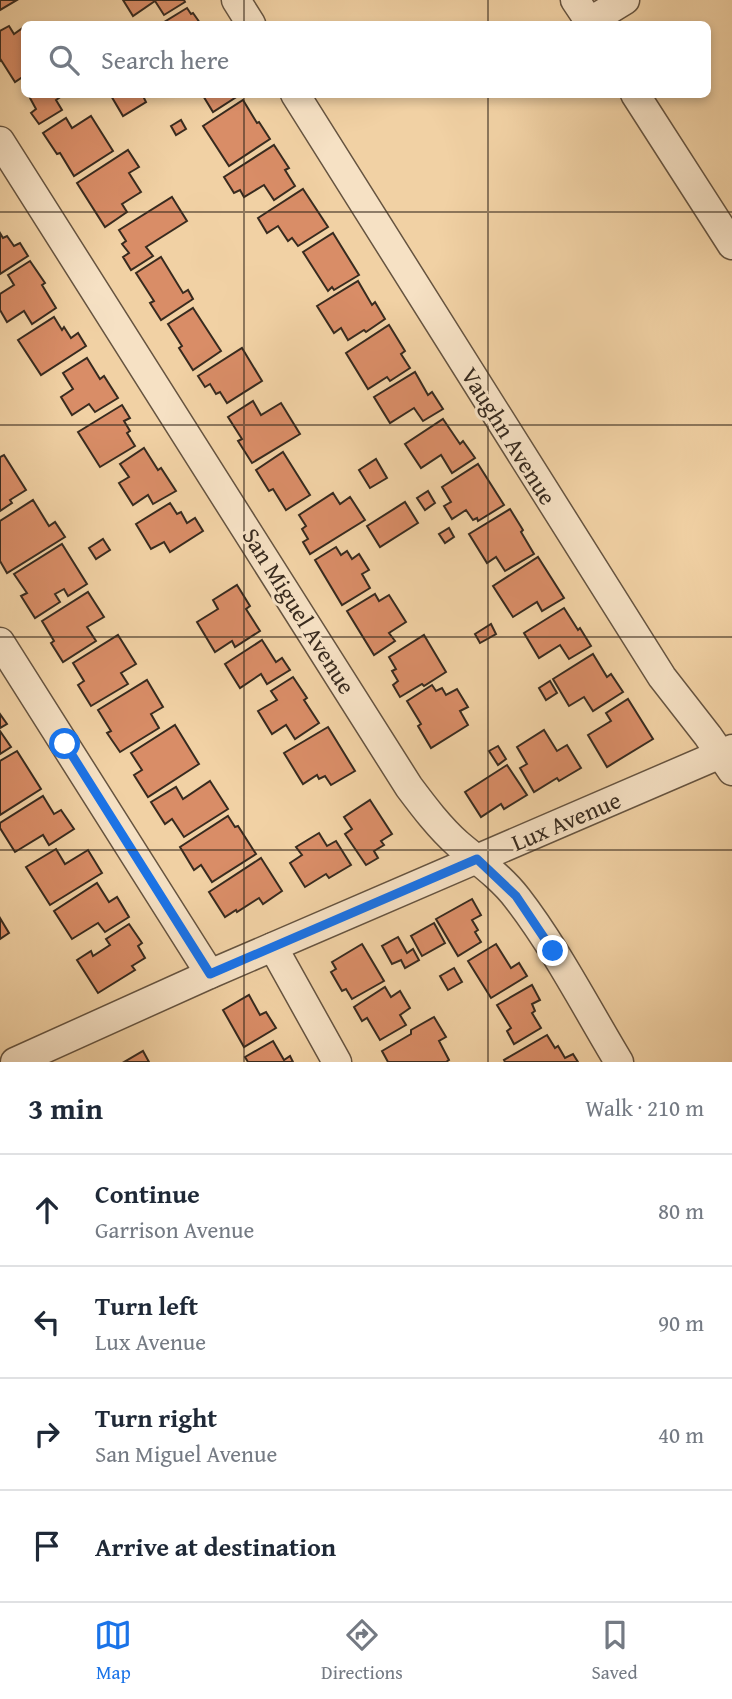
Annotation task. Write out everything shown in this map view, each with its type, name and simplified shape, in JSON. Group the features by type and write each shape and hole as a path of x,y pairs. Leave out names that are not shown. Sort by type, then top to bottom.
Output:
{"street":[{"path":"236,0 249,21"},
{"path":"585,16 625,0"},
{"name":"Vaughn Avenue","path":"298,98 662,677 729,758"},
{"path":"638,98 732,245"},
{"name":"San Miguel Avenue","path":"0,141 410,787 442,828 516,896 553,951 619,1062"},
{"path":"0,642 210,974"},
{"name":"Lux Avenue","path":"15,1062 210,974 477,859 729,758"},
{"path":"272,947 337,1062"}],"building":[{"path":"0,0 17,0 0,10"},
{"path":"123,0 184,0 185,2 164,15 155,1 133,16"},
{"path":"187,8 199,21 166,21"},
{"path":"9,26 14,34 21,29 21,78 15,82 0,61 0,31"},
{"path":"30,98 59,98 56,100 62,110 39,124 31,113 36,109"},
{"path":"112,98 144,98 146,102 123,116"},
{"path":"204,98 235,98 213,112"},
{"path":"243,100 270,139 229,166 203,126"},
{"path":"91,116 113,151 74,176 43,133 66,118 72,128"},
{"path":"181,120 186,129 176,135 171,126"},
{"path":"274,145 289,168 285,170 295,186 274,200 264,185 244,197 240,190 234,193 224,177"},
{"path":"128,150 139,167 129,173 141,192 122,204 127,212 105,227 77,183"},
{"path":"303,189 328,227 298,246 292,238 288,241 278,226 267,233 258,218"},
{"path":"172,197 187,221 146,247 153,256 131,270 123,257 129,253 122,244 126,241 119,230"},
{"path":"0,233 3,238 7,236 14,246 20,243 28,256 0,274"},
{"path":"333,233 359,275 328,291 303,252"},
{"path":"161,257 183,293 188,290 193,299 161,320 150,303 154,301 136,273"},
{"path":"30,261 45,283 42,285 56,308 32,324 24,311 7,322 0,310 0,294 14,285 8,275"},
{"path":"358,281 372,305 375,302 385,319 348,340 341,328 334,333 317,306"},
{"path":"193,308 221,351 193,370 168,324"},
{"path":"54,317 71,338 78,333 86,346 41,375 18,340"},
{"path":"389,325 405,351 401,354 410,368 390,381 387,377 368,389 346,353"},
{"path":"242,348 262,381 227,403 220,392 216,394 210,384 205,387 198,376"},
{"path":"87,358 100,379 104,376 118,398 95,412 89,404 72,415 61,397 73,389 63,373"},
{"path":"415,372 428,395 432,392 443,409 423,421 414,408 390,423 374,397"},
{"path":"253,401 261,415 281,403 300,434 252,463 238,441 242,439 228,417"},
{"path":"122,405 130,418 124,421 130,431 127,433 135,446 100,467 78,432"},
{"path":"443,419 460,444 463,441 475,458 452,473 441,455 421,468 405,444"},
{"path":"144,448 176,491 153,504 148,495 133,505 119,483 129,477 120,464"},
{"path":"283,452 310,495 286,510 273,489 269,491 256,470"},
{"path":"4,455 26,490 10,500 12,503 0,511 0,457"},
{"path":"376,459 387,478 370,488 359,470"},
{"path":"478,464 504,505 478,521 477,518 473,520 466,510 452,519 444,506 451,502 442,487"},
{"path":"428,491 435,503 425,510 417,498"},
{"path":"333,493 340,504 350,497 365,520 310,554 303,542 308,539 302,529 306,526 299,515"},
{"path":"33,500 49,526 55,522 65,537 7,573 0,561 0,521"},
{"path":"405,502 418,523 380,547 367,526"},
{"path":"170,503 177,514 181,512 187,523 195,518 203,531 170,552 164,542 151,549 136,524"},
{"path":"510,509 534,554 505,571 496,557 487,563 469,534"},
{"path":"449,528 454,537 445,543 439,534"},
{"path":"103,539 110,550 96,559 89,548"},
{"path":"62,544 87,584 68,596 64,589 55,594 60,602 35,618 21,596 27,593 14,574"},
{"path":"336,547 341,555 347,551 352,559 359,554 369,570 362,574 370,588 342,605 315,560"},
{"path":"538,557 564,598 542,611 537,602 513,617 493,586"},
{"path":"237,585 250,606 246,609 260,631 235,647 232,641 215,652 197,622 218,609 213,600"},
{"path":"88,592 104,617 87,627 96,641 63,662 42,621"},
{"path":"375,594 379,601 389,595 406,622 389,633 395,641 374,655 347,611"},
{"path":"564,608 591,646 569,659 560,645 539,658 524,633"},
{"path":"491,624 496,634 480,643 475,634"},
{"path":"118,635 136,664 121,673 128,684 91,706 78,685 84,681 73,663"},
{"path":"424,635 446,672 400,697 393,685 398,681 392,671 396,669 389,657"},
{"path":"262,640 276,662 282,658 290,670 267,684 261,674 240,688 225,664"},
{"path":"593,654 607,677 611,674 623,692 593,711 584,697 569,706 553,679"},
{"path":"293,677 319,723 295,739 286,725 272,734 258,711 277,700 271,691"},
{"path":"147,680 163,707 151,714 159,728 120,752 107,733 111,731 98,710"},
{"path":"550,681 557,693 546,700 539,688"},
{"path":"432,685 436,691 442,688 446,695 457,689 468,707 460,711 468,725 431,748 407,701"},
{"path":"628,699 653,739 607,767 588,735 611,721 606,713"},
{"path":"0,714 7,724 0,728"},
{"path":"175,725 199,764 148,797 134,775 142,770 131,753"},
{"path":"328,727 355,771 331,785 325,776 319,779 317,775 303,784 284,753"},
{"path":"544,730 557,751 567,745 581,768 534,792 520,768 527,764 517,747"},
{"path":"0,731 11,747 0,754"},
{"path":"498,746 506,759 498,765 489,751"},
{"path":"17,751 41,789 0,815 0,761"},
{"path":"507,765 527,795 504,809 501,804 481,817 465,792"},
{"path":"210,781 228,809 184,837 172,819 165,824 151,802 176,787 183,799"},
{"path":"43,796 54,814 61,810 74,829 49,845 43,835 15,852 0,828 0,823"},
{"path":"370,800 392,834 381,841 384,845 374,851 378,858 366,865 345,834 352,829 344,817"},
{"path":"228,816 235,827 238,826 256,854 212,882 201,865 194,870 180,847"},
{"path":"319,833 327,846 336,841 351,865 329,878 326,874 305,887 290,863 302,855 296,847"},
{"path":"56,849 65,864 88,850 102,873 50,905 26,867"},
{"path":"261,858 282,891 263,904 259,898 225,917 209,892"},
{"path":"97,883 109,902 117,897 129,917 105,932 98,923 72,939 54,911"},
{"path":"472,899 481,915 472,920 481,942 458,956 436,919"},
{"path":"0,918 9,933 0,939"},
{"path":"434,923 445,943 422,956 411,936"},
{"path":"129,924 142,943 138,946 145,958 132,966 135,970 98,993 77,960 91,951 93,956 110,945 106,939"},
{"path":"398,937 407,953 413,949 419,960 405,968 401,960 392,964 382,946"},
{"path":"362,944 384,981 352,999 346,989 342,991 331,972 336,969 332,962"},
{"path":"496,944 511,968 519,963 527,976 491,998 468,961"},
{"path":"454,968 462,982 448,990 440,976"},
{"path":"532,985 540,1000 532,1004 535,1011 532,1013 541,1028 514,1044 507,1031 511,1028 497,1005"},
{"path":"385,987 391,997 400,991 410,1008 400,1015 406,1025 380,1040 367,1018 362,1021 354,1007"},
{"path":"249,995 260,1015 266,1012 276,1028 244,1047 223,1010"},
{"path":"434,1017 446,1037 439,1041 449,1060 388,1062 382,1051"},
{"path":"547,1035 565,1058 573,1054 578,1062 505,1062 504,1060"},
{"path":"273,1041 284,1060 290,1056 293,1062 248,1062 245,1057"},
{"path":"143,1051 149,1062 124,1062"}],"route":[{"path":"65,744 210,974 477,859 516,896 553,951"}]}
